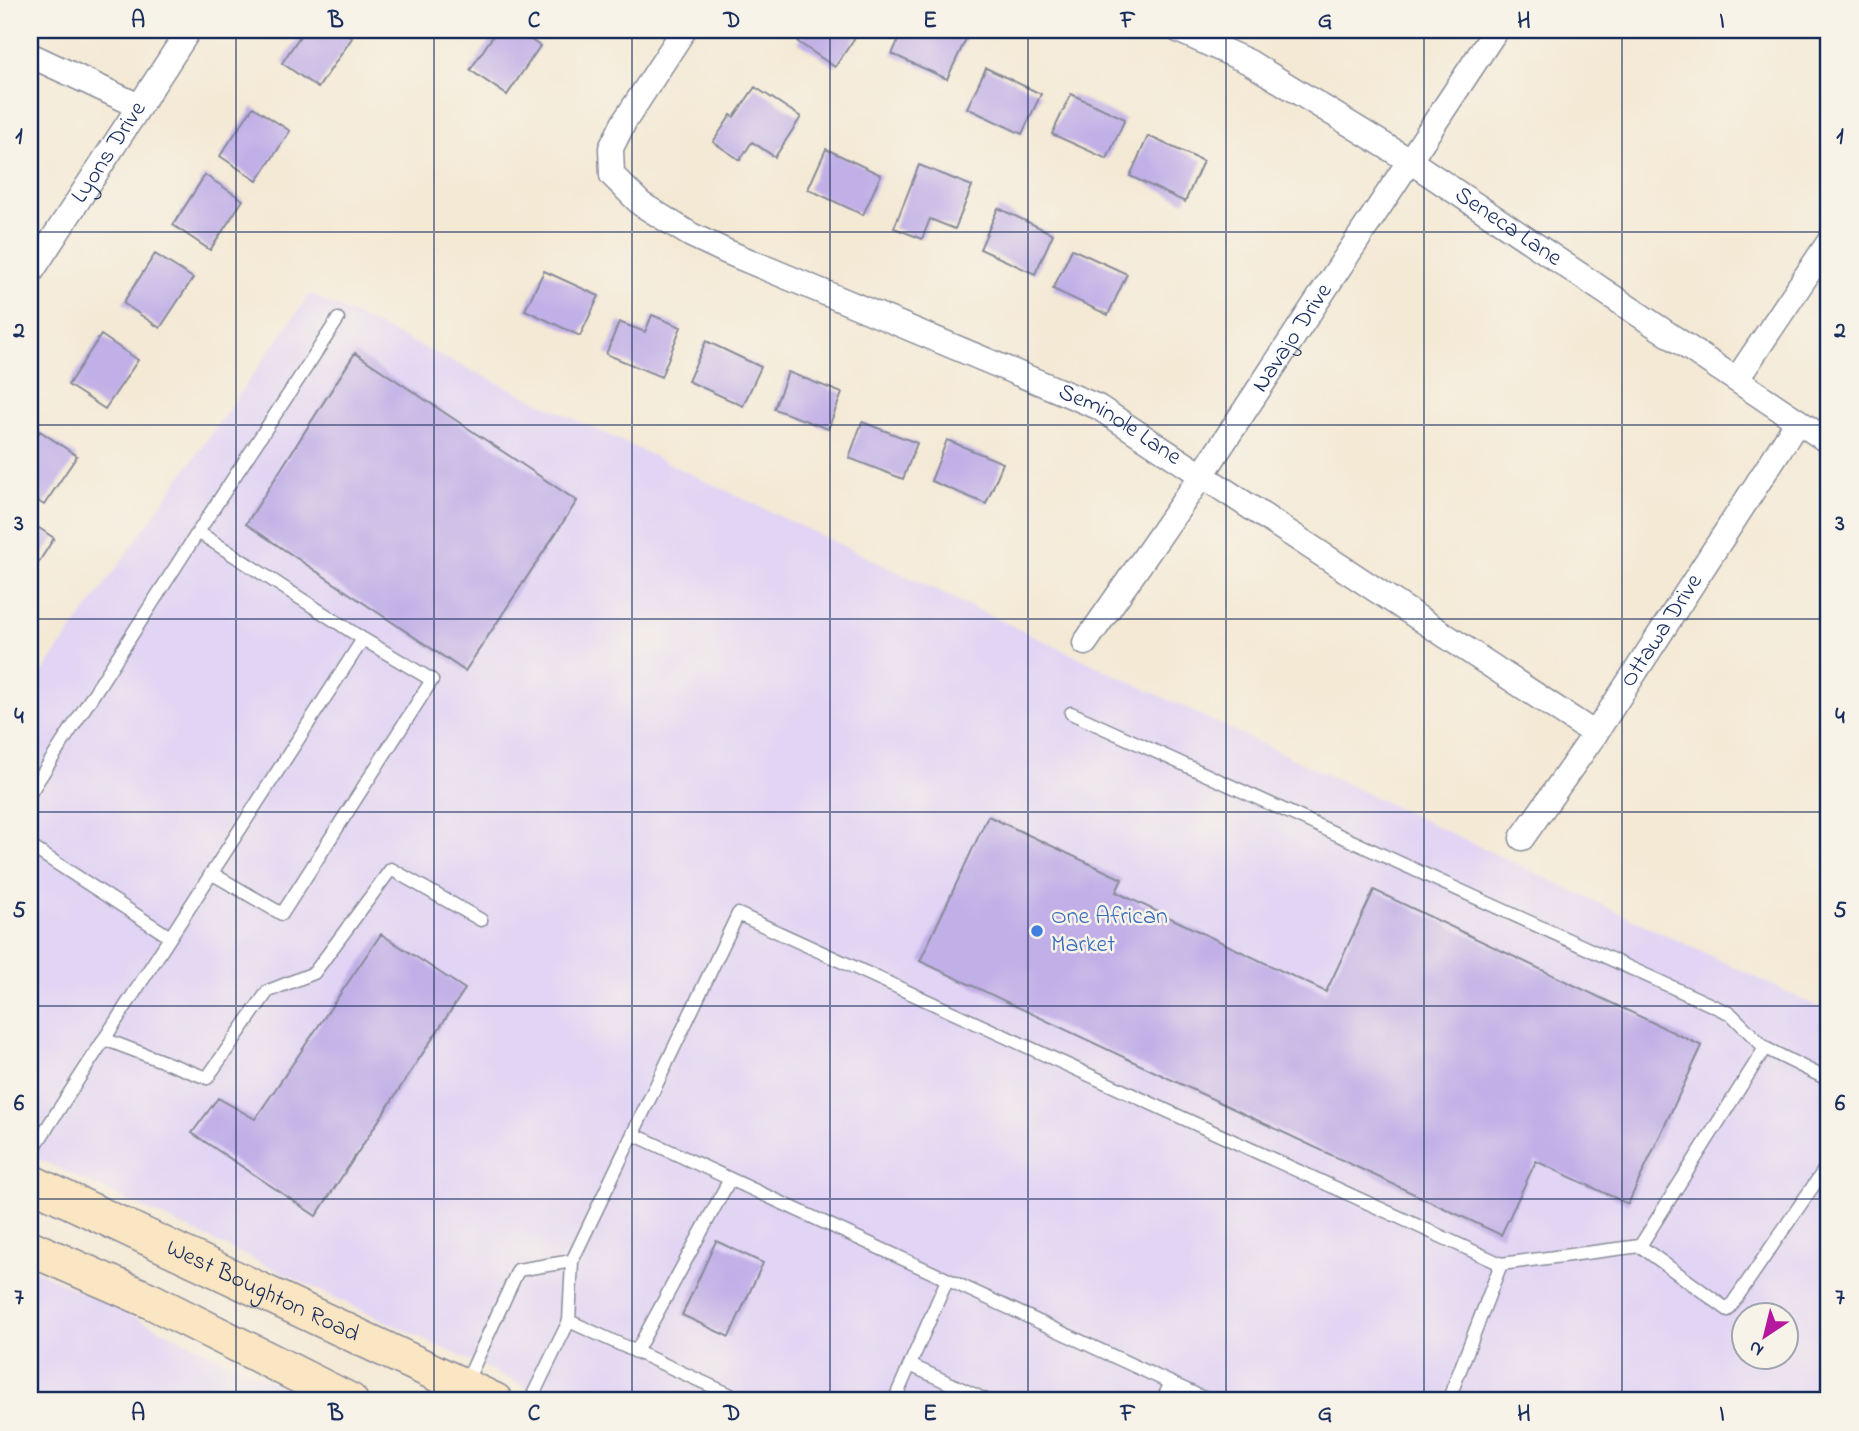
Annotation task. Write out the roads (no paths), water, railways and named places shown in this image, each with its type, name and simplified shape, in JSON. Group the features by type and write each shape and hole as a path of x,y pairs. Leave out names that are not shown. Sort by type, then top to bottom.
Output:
{"main road":[{"name":"West Boughton Road","path":"30,1181 480,1394"},
{"path":"30,1248 150,1301 350,1401"}],"street":[{"name":"Lyons Drive","path":"30,274 189,30"},
{"name":"Seminole Lane","path":"684,30 624,122 611,148 612,175 641,204 691,234 751,262 1098,407 1595,734"},
{"name":"Seneca Lane","path":"1178,30 1249,62 1410,161 1829,442"},
{"name":"Navajo Drive","path":"1085,643 1202,475 1496,30"},
{"path":"30,55 139,106"},
{"path":"1737,379 1829,242"},
{"name":"Ottawa Drive","path":"1522,838 1595,734 1798,421"}],"lane":[{"path":"30,793 338,320"},
{"path":"198,532 363,639 432,680 282,914 211,873"},
{"path":"30,1154 363,639"},
{"path":"1072,713 1731,1014 1765,1048 1829,1080"},
{"path":"30,846 170,937"},
{"path":"104,1039 207,1078 268,991 314,973 391,869 481,920"},
{"path":"530,1401 569,1321 572,1261 738,914 1502,1264 1640,1246 1728,1310 1829,1163"},
{"path":"1640,1246 1765,1048"},
{"path":"633,1134 1210,1401"},
{"path":"636,1352 730,1179"},
{"path":"480,1394 518,1270 572,1261"},
{"path":"1448,1401 1502,1264"},
{"path":"894,1401 947,1280"},
{"path":"569,1321 744,1401"},
{"path":"910,1365 988,1401"},
{"path":"1162,1401 1171,1383"},
{"path":"1010,1401 1020,1401"}],"place":[{"name":"One African Market","path":"1037,931"}]}
